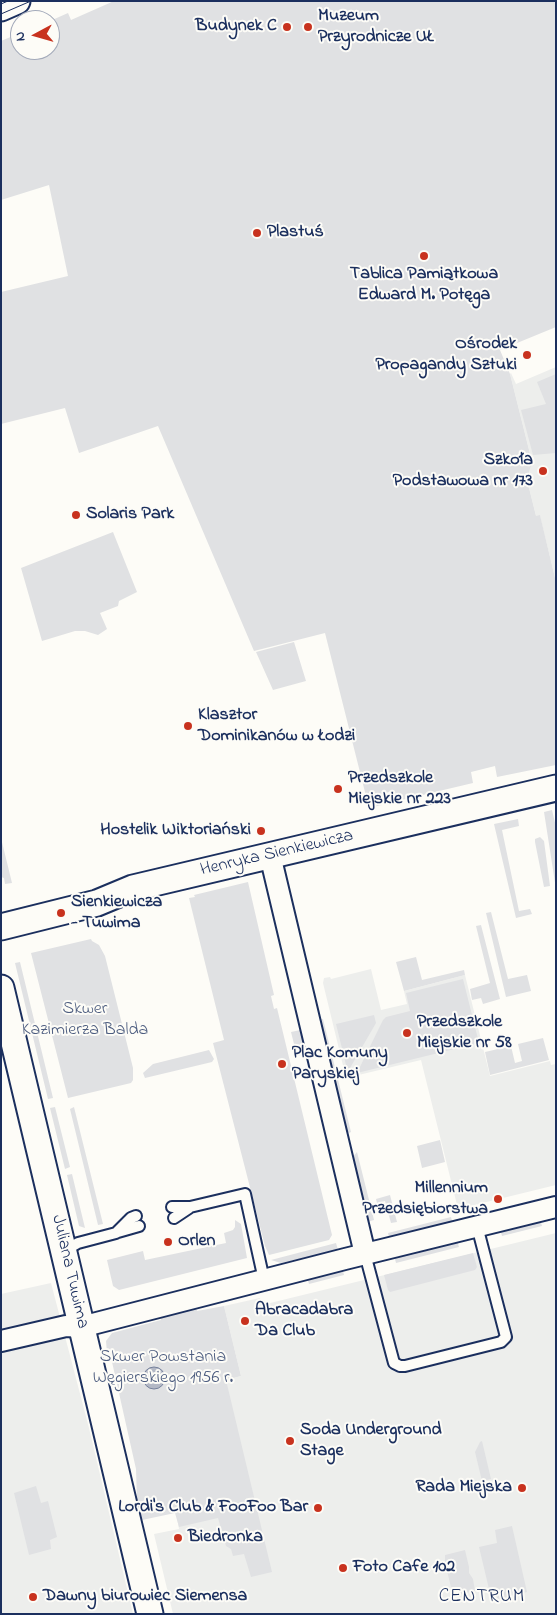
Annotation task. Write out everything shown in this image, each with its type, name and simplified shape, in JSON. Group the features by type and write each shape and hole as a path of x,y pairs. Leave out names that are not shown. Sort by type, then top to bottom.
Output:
{"street":[{"path":"1,8 17,1"},
{"name":"Henryka Sienkiewicza","path":"1,927 97,903 133,888 556,788"},
{"path":"270,855 365,1254"},
{"name":"Juliana Tuwima","path":"1,988 150,1614"},
{"path":"1,1341 66,1326 81,1327 556,1207"}],"lane":[{"path":"173,1212 245,1194 264,1280"},
{"path":"116,1233 131,1218 136,1216"},
{"path":"65,1256 78,1243 139,1226"},
{"path":"365,1254 394,1363 406,1366 501,1342 506,1337 478,1226"}],"shaded area":[{"name":"Szkoła Podstawowa nr 173","path":"556,367 556,582 540,516 536,516 527,480 532,462 510,374 516,384"},
{"path":"371,969 381,1010 407,1004 404,991 465,975 490,1076 550,1061 551,1065 556,1064 556,1185 458,1209 421,1060 346,1078 323,983 324,978 330,977 331,979"},
{"path":"556,1233 556,1614 173,1614 154,1534 179,1529 177,1518 226,1380 241,1376 224,1306 260,1298 262,1305"},
{"path":"51,1283 89,1428 133,1614 1,1614 1,1294"},
{"path":"154,1367 162,1370 165,1378 162,1386 154,1389 146,1386 143,1378 146,1370"}],"green space":[{"path":"114,1 556,1 556,327 500,350 510,374 532,462 527,480 536,516 540,515 556,582 556,765 497,777 495,766 471,772 473,783 397,801 392,791 380,795 382,805 369,808 325,633 254,651 158,426 79,453 65,408 1,424 1,292 68,276 49,185 1,200 1,41 10,37 10,60 60,60 60,17 68,13 71,20"},
{"path":"556,374 556,453 533,455 521,410 546,404 537,382"},
{"path":"113,532 137,592 119,601 118,606 100,613 107,629 98,635 85,631 75,631 42,641 21,568"},
{"path":"294,642 306,681 273,690 256,652"},
{"path":"552,810 556,827 556,889 544,812"},
{"path":"518,819 519,826 502,830 519,911 530,909 532,914 516,918 494,824"},
{"path":"540,837 544,841 550,886 544,887 535,842 535,839"},
{"path":"1,838 12,883 5,884 4,878 1,877"},
{"path":"248,882 274,995 271,996 274,1009 277,1008 332,1235 329,1240 269,1255 265,1246 213,1043 224,1040 189,898 195,897 194,895"},
{"path":"491,912 508,979 527,975 531,991 506,997 486,913"},
{"path":"481,925 500,999 483,1004 481,998 472,1000 470,989 490,983 476,926"},
{"name":"Skwer Kazimierza Balda","path":"91,939 99,945 105,956 133,1068 133,1080 131,1083 68,1098 31,953"},
{"path":"416,957 422,980 464,970 465,975 404,991 396,962"},
{"path":"20,962 53,1098 48,1099 15,963"},
{"path":"463,979 479,1043 357,1073 383,1020 386,1017 410,1011 406,993"},
{"path":"374,1015 376,1023 350,1068 347,1069 336,1024"},
{"path":"323,1019 351,1132 349,1133 345,1129 318,1020"},
{"path":"305,1029 307,1054 297,1056 291,1032"},
{"path":"543,1038 549,1060 490,1075 485,1052 511,1046 515,1063 522,1061 518,1044"},
{"path":"209,1050 214,1059 212,1062 145,1078 143,1073 153,1064"},
{"path":"55,1107 70,1167 65,1169 50,1108"},
{"path":"74,1107 103,1224 98,1225 70,1109"},
{"path":"440,1140 445,1162 422,1168 417,1146"},
{"path":"357,1152 374,1220 367,1222 352,1158"},
{"path":"72,1174 85,1228 79,1226 67,1175"},
{"path":"390,1195 397,1222 391,1223 385,1201 377,1203 376,1199"},
{"path":"451,1217 452,1221 389,1237 388,1233"},
{"path":"540,1219 542,1226 502,1236 500,1229"},
{"path":"235,1220 241,1224 247,1258 119,1290 113,1286 107,1260 143,1251 145,1260 226,1243 224,1233 233,1230"},
{"path":"457,1240 459,1247 396,1263 394,1255"},
{"path":"336,1243 338,1250 281,1263 271,1260"},
{"path":"473,1253 477,1267 475,1270 390,1292 388,1290 384,1275"},
{"path":"342,1267 344,1275 309,1284 307,1277"},
{"name":"Skwer Powstania Węgierskiego 1956 r.","path":"195,1304 197,1311 224,1306 241,1376 226,1380 272,1572 251,1577 244,1554 233,1556 231,1549 226,1546 218,1518 179,1527 175,1513 142,1520 137,1501 136,1469 110,1353 107,1353 106,1341 112,1333 161,1320 160,1313"},
{"path":"482,1441 491,1479 482,1481 475,1452"},
{"path":"36,1486 41,1503 48,1501 57,1537 50,1540 51,1549 29,1555 14,1493"},
{"path":"512,1526 527,1592 497,1599 494,1588 489,1589 479,1547 497,1543 495,1530"},
{"path":"465,1550 469,1573 473,1579 475,1591 453,1596 445,1555"}],"tram line":[{"path":"1,4 8,1"},
{"path":"1,14 31,1"}],"place":[{"name":"Budynek C","path":"287,27"},
{"name":"Muzeum Przyrodnicze UŁ","path":"308,27"},
{"name":"Plastuś","path":"257,233"},
{"name":"Tablica Pamiątkowa Edward M. Potęga","path":"424,256"},
{"name":"Ośrodek Propagandy Sztuki","path":"527,355"},
{"name":"Szkoła Podstawowa nr 173","path":"543,471"},
{"name":"Solaris Park","path":"76,515"},
{"name":"Klasztor Dominikanów w Łodzi","path":"188,726"},
{"name":"Przedszkole Miejskie nr 223","path":"338,789"},
{"name":"Hostelik Wiktoriański","path":"261,831"},
{"name":"Sienkiewicza - Tuwima","path":"61,913"},
{"name":"Przedszkole Miejskie nr 58","path":"407,1033"},
{"name":"Plac Komuny Paryskiej","path":"282,1064"},
{"name":"Millennium Przedsiębiorstwa","path":"498,1199"},
{"name":"Orlen","path":"168,1242"},
{"name":"Abracadabra Da Club","path":"245,1321"},
{"name":"Soda Underground Stage","path":"290,1441"},
{"name":"Rada Miejska","path":"522,1488"},
{"name":"Lordi's Club & FooFoo Bar","path":"318,1508"},
{"name":"Biedronka","path":"178,1538"},
{"name":"Foto Cafe 102","path":"343,1568"},
{"name":"Dawny biurowiec Siemensa","path":"33,1597"}],"district":[{"name":"CENTRUM","path":"482,1598"}]}
